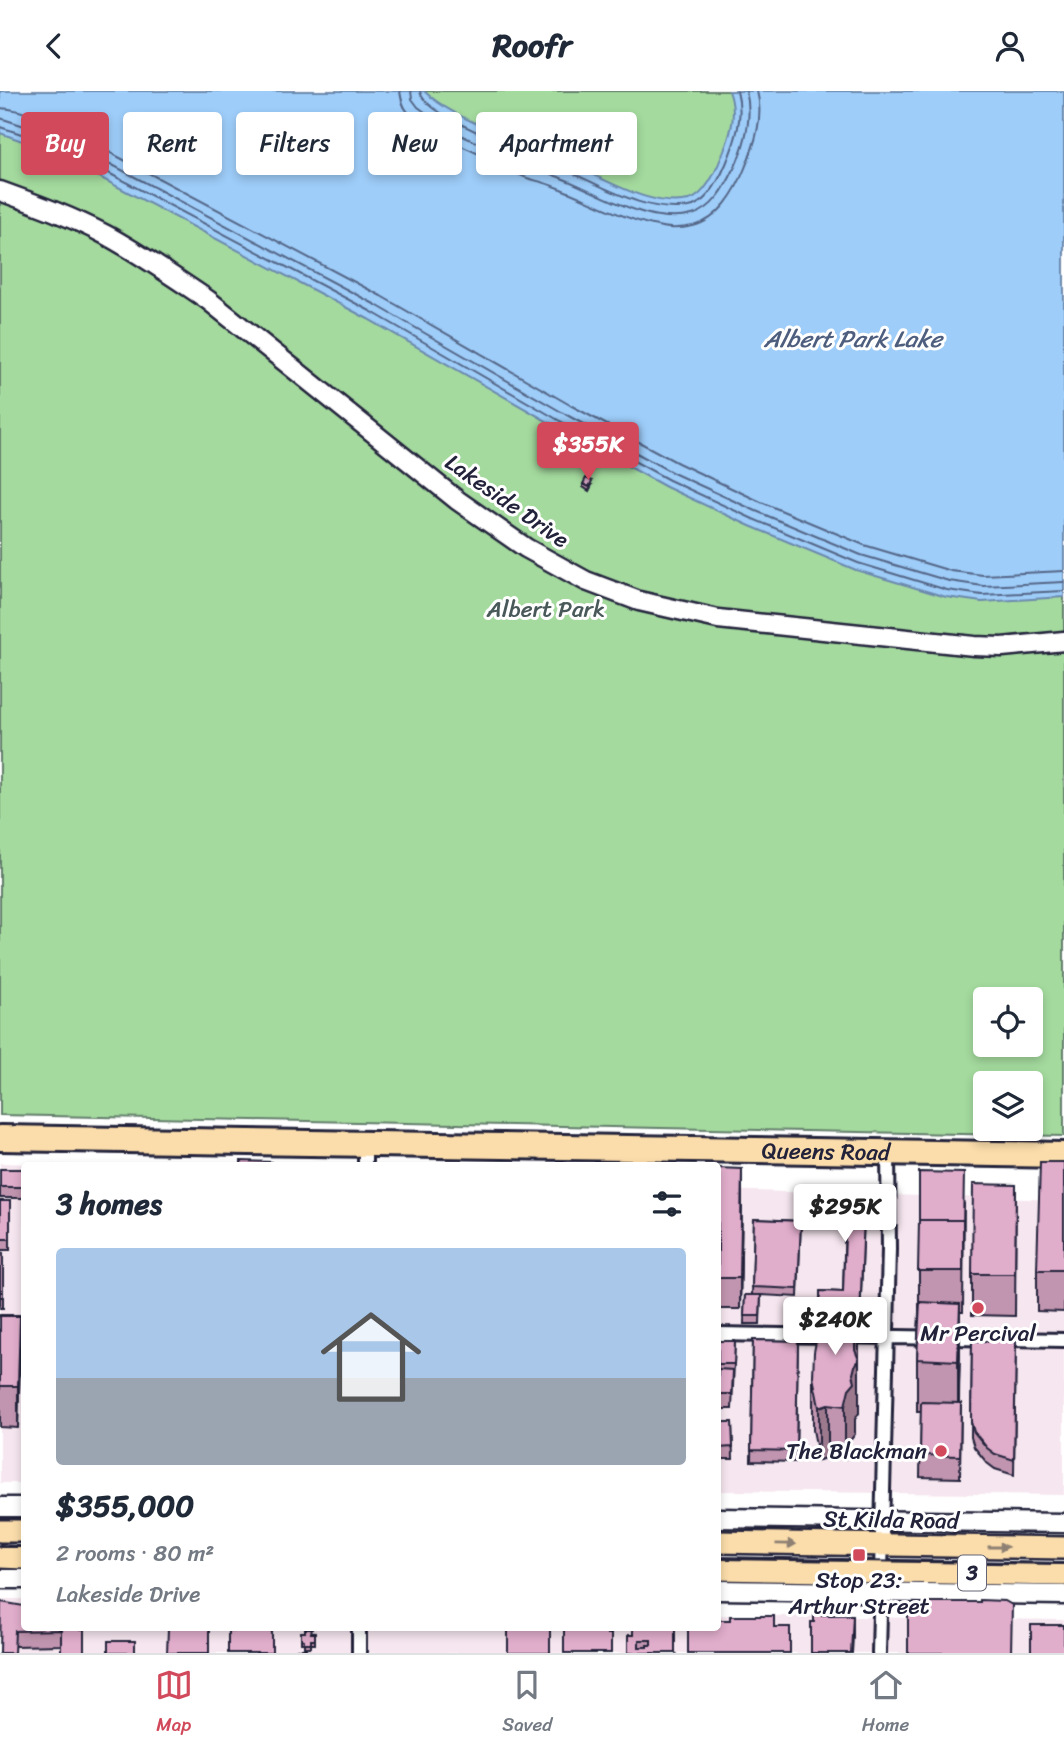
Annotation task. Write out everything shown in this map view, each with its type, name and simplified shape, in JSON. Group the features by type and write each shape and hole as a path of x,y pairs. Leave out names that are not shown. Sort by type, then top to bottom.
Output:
{"highway":[{"name":"Queens Road","path":"0,1138 365,1155 888,1152 1064,1155"}],"main road":[{"path":"0,1531 21,1531"},
{"name":"St Kilda Road","path":"721,1542 881,1567 1064,1548"},
{"path":"0,1557 21,1558"},
{"name":"St Kilda Road","path":"721,1569 881,1567 1064,1575"}],"street":[{"name":"Lakeside Drive","path":"0,191 83,223 169,274 208,300 457,500 526,548 586,580 639,601 718,619 974,646 1002,647 1064,641"},
{"path":"879,1653 889,1249 888,1152"},
{"path":"0,1323 21,1323"},
{"path":"721,1334 1064,1340"},
{"path":"0,1507 21,1507"},
{"name":"St Kilda Road","path":"721,1518 1064,1523"},
{"name":"St Kilda Road","path":"721,1590 881,1567 1064,1595"},
{"path":"0,1579 21,1579"},
{"path":"359,1631 359,1653"}],"shaded area":[{"path":"0,1163 21,1164 21,1483 0,1483"},
{"path":"721,1190 1064,1200 1064,1495 721,1491"},
{"path":"0,1599 21,1599 21,1631 721,1631 721,1615 1064,1620 1064,1653 0,1653"}],"green space":[{"name":"Albert Park","path":"0,91 1064,91 1064,1136 1043,1136 1043,1071 973,1071 973,1134 0,1115"}],"water":[{"name":"Albert Park Lake","path":"0,91 424,91 452,112 368,112 368,175 462,175 462,117 476,124 476,175 593,175 641,195 673,201 689,200 700,194 716,170 732,125 733,108 729,91 1064,91 1064,597 982,602 946,597 856,570 750,526 666,487 368,319 95,175 109,175 109,112 21,112 21,141 0,133"}],"building":[{"path":"586,478 592,481 589,487 583,484"},
{"path":"1040,1162 1064,1162 1064,1270 1037,1270"},
{"path":"721,1168 742,1169 740,1278 721,1278"},
{"path":"0,1169 21,1169 21,1187 0,1187"},
{"path":"919,1172 964,1173 963,1230 963,1220 919,1220"},
{"path":"973,1184 1016,1185 1015,1274 972,1274"},
{"path":"807,1186 865,1188 860,1318 854,1317 854,1306 841,1311 822,1310 820,1316 820,1291 843,1292 846,1207 807,1206"},
{"path":"0,1201 10,1201 10,1239 0,1239"},
{"path":"754,1219 801,1221 798,1289 752,1287"},
{"path":"919,1220 963,1220 963,1271 918,1271"},
{"path":"0,1253 3,1253 3,1297 0,1297"},
{"path":"745,1295 761,1295 760,1316 744,1316"},
{"path":"920,1302 960,1304 958,1361 917,1359"},
{"path":"854,1306 854,1325 859,1332 855,1340 859,1360 853,1374 855,1382 849,1389 845,1406 828,1404 819,1407 813,1377 814,1352 822,1310 841,1311"},
{"path":"0,1316 20,1316 18,1386 0,1386"},
{"path":"753,1340 798,1341 796,1451 751,1450"},
{"path":"721,1341 735,1341 734,1364 721,1364"},
{"path":"972,1341 1016,1341 1014,1460 995,1454 974,1432 971,1422"},
{"path":"721,1369 733,1370 732,1394 721,1394"},
{"path":"921,1402 961,1403 960,1456 920,1455"},
{"path":"721,1422 732,1422 733,1447 721,1448"},
{"path":"1005,1601 1012,1605 1011,1653 908,1653 908,1604"},
{"path":"1,1602 21,1605 21,1631 15,1631 14,1653 0,1653"},
{"path":"814,1615 853,1615 851,1653 811,1653 811,1622 814,1622"},
{"path":"730,1616 774,1616 774,1627 790,1627 790,1653 688,1653 688,1631 721,1631 721,1620 730,1620"},
{"path":"1031,1625 1064,1625 1064,1653 1031,1653"},
{"path":"61,1631 84,1631 84,1653 61,1653"},
{"path":"168,1631 209,1631 209,1653 167,1653"},
{"path":"228,1631 272,1631 272,1653 228,1653"},
{"path":"508,1631 550,1631 550,1653 508,1653"},
{"path":"564,1631 607,1631 607,1634 611,1634 611,1653 564,1653"},
{"path":"633,1631 675,1631 675,1653 628,1653 628,1635 633,1635","holes":["639,1640 651,1640 651,1645 639,1647"]},
{"path":"301,1632 315,1633 315,1640 304,1643"},
{"path":"108,1641 135,1641 135,1653 108,1653"},
{"path":"297,1649 306,1649 306,1653 297,1653"}],"tram line":[{"path":"0,1547 21,1547"},
{"path":"721,1559 1064,1564"}],"place":[{"name":"Mr Percival","path":"978,1308"},
{"name":"The Blackman","path":"941,1451"},
{"name":"Stop 23: Arthur Street","path":"859,1555"}]}
